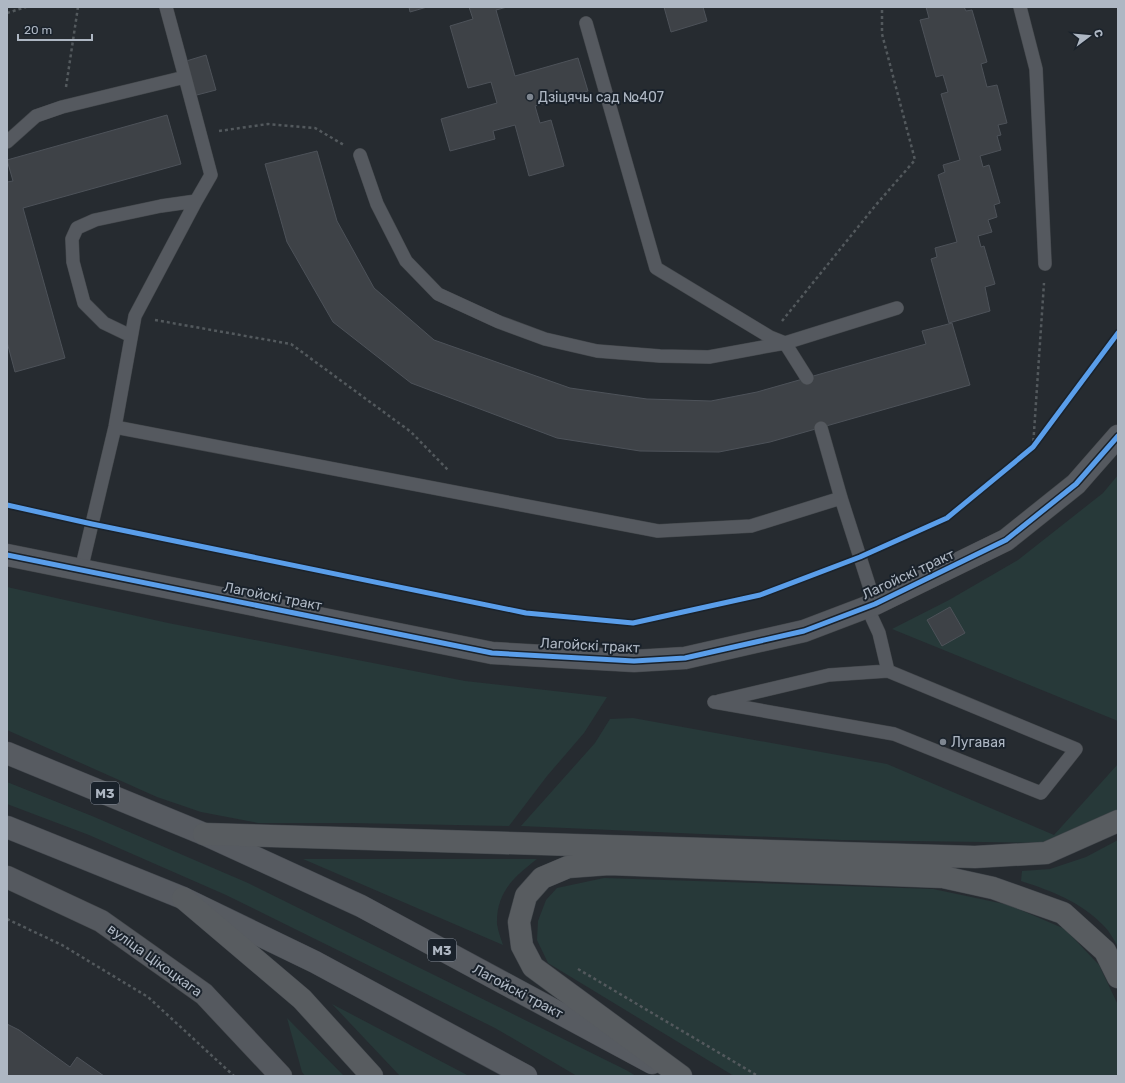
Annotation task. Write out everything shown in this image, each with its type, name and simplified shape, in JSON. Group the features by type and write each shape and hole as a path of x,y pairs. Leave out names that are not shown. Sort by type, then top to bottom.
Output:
{"highway":[{"path":"204,834 975,857 1046,853 1118,821"},
{"path":"681,1076 533,967 522,946 518,922 526,896 542,878 568,867 609,864 943,877 993,888 1063,913 1105,951 1118,977"},
{"path":"183,898 302,999 372,1076"}],"main road":[{"name":"Лагойскі тракт","path":"7,752 204,834 361,906 676,1076"},
{"path":"7,827 183,898 315,962 526,1076"}],"street":[{"name":"Лагойскі тракт","path":"7,554 492,652 634,661 685,658 804,631 871,606 1006,540 1076,484 1118,436"},
{"name":"вуліца Цікоцкага","path":"7,877 101,921 204,994 281,1076"}],"lane":[{"path":"81,570 115,427 135,316 211,175 166,7"},
{"path":"1020,7 1036,69 1045,262"},
{"path":"586,23 656,268 770,337 784,343 807,378"},
{"path":"7,142 36,116 62,107 185,77"},
{"path":"360,155 377,204 406,261 438,294 499,322 545,340 597,351 660,356 709,357 784,343 897,308"},
{"path":"131,336 104,323 84,303 73,262 72,239 77,228 95,220 161,206 196,201"},
{"path":"115,427 658,531 751,526 842,498"},
{"path":"821,428 842,498 888,671"},
{"path":"888,671 924,686 1076,749 1041,793 894,734 714,702 829,675 888,671"}],"path":[{"path":"7,13 26,7"},
{"path":"62,107 78,7"},
{"path":"770,337 875,206 915,160 882,34 882,7"},
{"path":"200,134 268,124 315,128 360,155"},
{"path":"1032,447 1045,262"},
{"path":"135,316 291,344 411,432 474,496"},
{"path":"7,918 62,945 148,997 234,1076"},
{"path":"575,967 758,1076"}],"shaded area":[{"path":"1118,475 1118,721 892,629 949,600 1018,560 1103,493"},
{"path":"7,587 168,623 465,681 607,697 584,733 547,776 509,826 258,823 201,812 157,797 7,730"},
{"path":"633,718 887,764 1054,835 1118,764 1118,816 1051,843 841,840 521,826 595,743 610,719"},
{"path":"7,782 92,816 248,883 636,1076 577,1076 495,1028 226,895 89,835 7,804"},
{"path":"1118,840 1118,947 1106,928 1086,910 1055,893 1021,881 1022,871 1050,869 1086,857"},
{"path":"303,859 537,859 514,879 503,894 497,913 497,924 503,945"},
{"path":"604,878 933,889 1009,905 1065,929 1099,965 1118,1005 1118,1076 734,1076 548,963 537,940 538,921 546,900 557,888"},
{"path":"332,1004 469,1076 400,1076"},
{"path":"287,1018 344,1076 305,1076 302,1072"}],"building":[{"path":"409,7 427,7 410,12"},
{"name":"Дзіцячы сад №407","path":"469,7 507,7 496,10 515,76 578,58 588,91 535,106 540,123 551,120 564,166 529,176 515,125 493,131 495,139 450,151 441,119 497,103 491,82 468,88 450,26 473,19"},
{"path":"664,7 703,7 707,21 671,32"},
{"path":"926,7 964,7 966,11 972,10 987,62 981,64 987,87 997,85 1007,123 998,125 1001,135 997,136 1001,150 980,156 983,167 989,165 1000,203 994,205 997,217 988,220 992,232 978,236 981,247 984,246 995,284 985,287 990,311 949,323 931,259 937,257 935,248 957,242 938,175 945,172 943,165 960,160 941,94 948,92 943,75 936,77 920,20 929,18"},
{"path":"206,55 216,90 193,96 183,62"},
{"path":"167,115 181,164 23,208 65,358 15,372 7,342 7,182 13,181 7,160"},
{"path":"317,151 337,221 374,288 434,340 570,388 647,399 711,401 757,392 926,344 922,331 952,323 970,385 770,442 719,452 640,451 557,438 411,383 333,322 287,242 265,164"},
{"path":"950,607 965,633 942,646 927,620"},
{"path":"7,1024 19,1030 70,1067 77,1057 104,1076 7,1076"}],"cycle path":[{"path":"7,505 92,524 526,613 633,623 760,595 860,557 947,518 1033,447 1118,333"},
{"path":"7,555 492,653 634,661 685,658 804,631 875,604 1006,540 1076,484 1118,436"}],"place":[{"name":"Дзіцячы сад №407","path":"530,97"},
{"name":"Лугавая","path":"943,742"}]}
